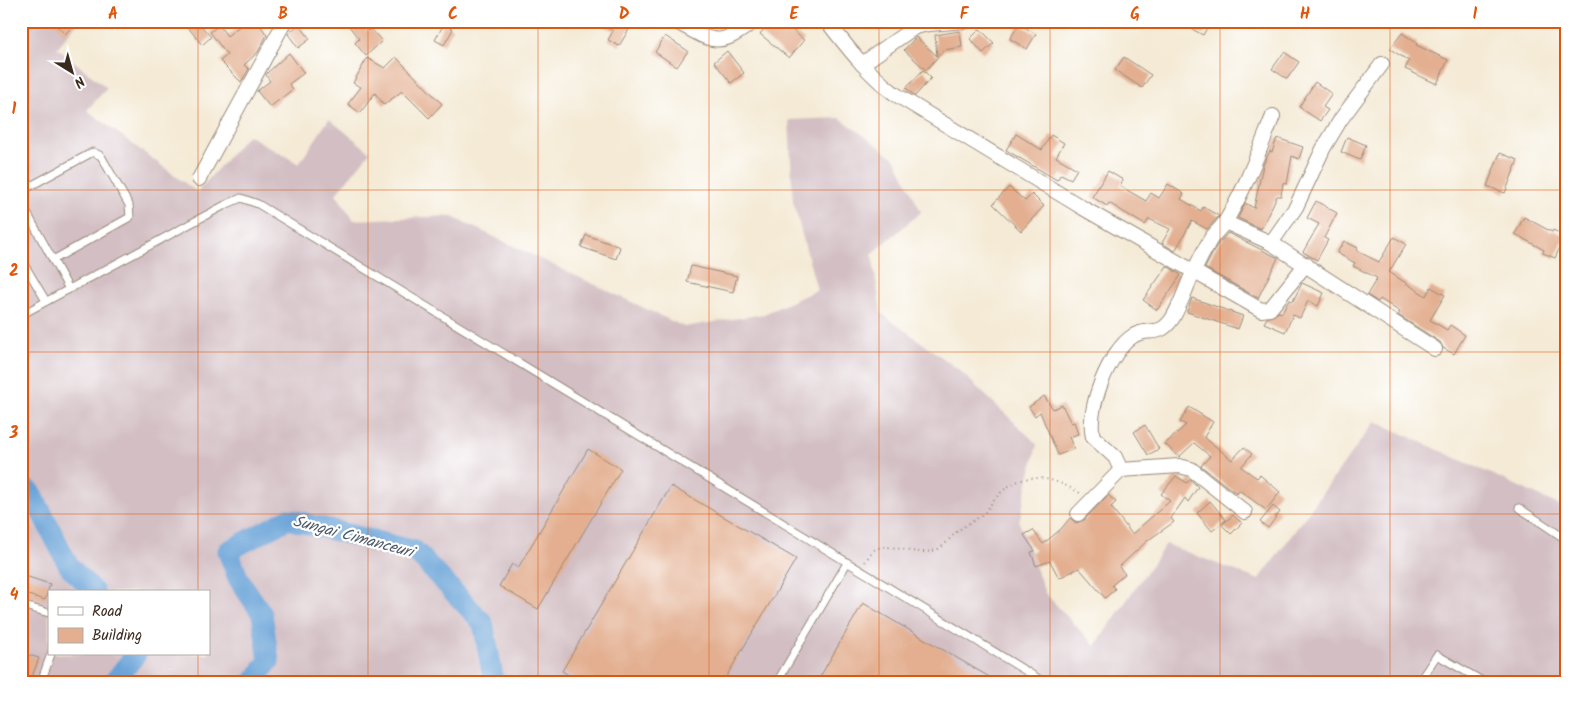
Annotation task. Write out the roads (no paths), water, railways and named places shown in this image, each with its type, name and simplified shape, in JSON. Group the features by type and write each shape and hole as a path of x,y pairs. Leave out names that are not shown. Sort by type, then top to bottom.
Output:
{"street":[{"path":"200,179 285,21"},
{"path":"675,21 710,40 722,41 738,34 754,21"},
{"path":"826,21 862,64 895,94 1083,208 1261,310 1270,309 1306,264"},
{"path":"862,64 915,27 966,21"},
{"path":"1271,243 1296,207 1323,149 1341,119 1382,64"},
{"path":"1121,470 1116,457 1093,438 1090,421 1097,396 1115,353 1124,342 1135,335 1144,332 1155,333 1165,327 1173,318 1193,272 1240,195 1273,116"},
{"path":"1225,222 1271,243 1306,264 1435,349"},
{"path":"1078,514 1121,470 1178,466 1191,469 1246,512"}],"lane":[{"path":"53,260 130,217 129,205 101,156 93,152 25,189 21,197 22,204 69,289"},
{"path":"21,315 224,205 241,198 258,204 1044,682"},
{"path":"21,259 46,301"},
{"path":"1519,508 1567,540"},
{"path":"777,682 847,563"},
{"path":"21,606 48,613"},
{"path":"1419,682 1437,655 1484,682"},
{"path":"41,682 50,656"}],"waterway":[{"name":"Sungai Cimanceuri","path":"21,488 31,492 69,566 92,590"},
{"name":"Sungai Cimanceuri","path":"253,682 269,661 262,614 238,578 228,551 288,519 415,551 483,623 494,682"},
{"name":"Sungai Cimanceuri","path":"114,682 134,656"}]}
